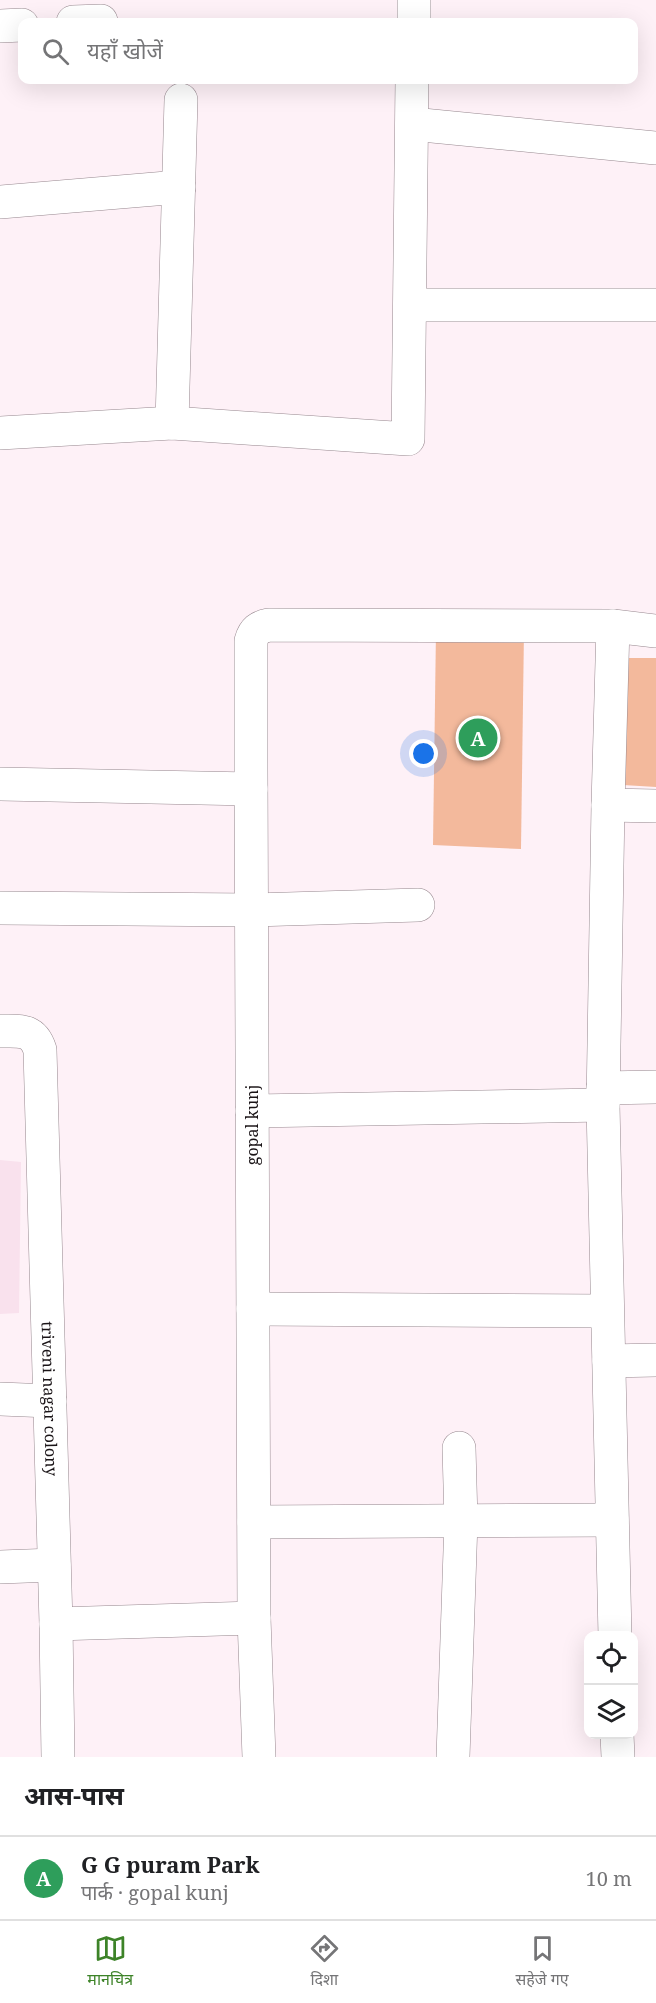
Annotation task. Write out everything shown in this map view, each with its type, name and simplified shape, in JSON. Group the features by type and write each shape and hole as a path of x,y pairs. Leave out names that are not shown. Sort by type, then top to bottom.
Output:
{"street":[{"path":"414,0 414,18"},
{"path":"0,26 18,25"},
{"path":"0,433 172,423 408,438 412,84"},
{"path":"172,423 181,100"},
{"path":"412,124 656,148"},
{"path":"0,202 179,187"},
{"path":"410,305 656,305"},
{"name":"gopal kunj","path":"259,1757 254,1618 251,789 251,640 253,633 260,627 269,625 613,626"},
{"path":"615,1631 603,1096 613,626 656,631"},
{"path":"0,784 251,789"},
{"path":"608,806 656,806"},
{"path":"0,908 252,910 418,905"},
{"name":"triveni nagar colony","path":"0,1031 22,1031 37,1040 40,1050 58,1757"},
{"path":"252,1111 603,1096 656,1087"},
{"path":"253,1309 608,1311"},
{"path":"609,1360 656,1360"},
{"path":"0,1399 50,1401"},
{"path":"453,1757 461,1521 459,1448"},
{"path":"254,1522 612,1520"},
{"path":"0,1567 54,1565"},
{"path":"56,1624 254,1618"},
{"path":"617,1739 618,1757"}],"shaded area":[{"path":"436,630 524,630 521,849 433,845"},
{"path":"622,658 656,658 656,787 623,785"},
{"path":"0,1160 21,1162 19,1313 0,1314"}],"place":[{"name":"G G puram Park","path":"478,738"}]}
